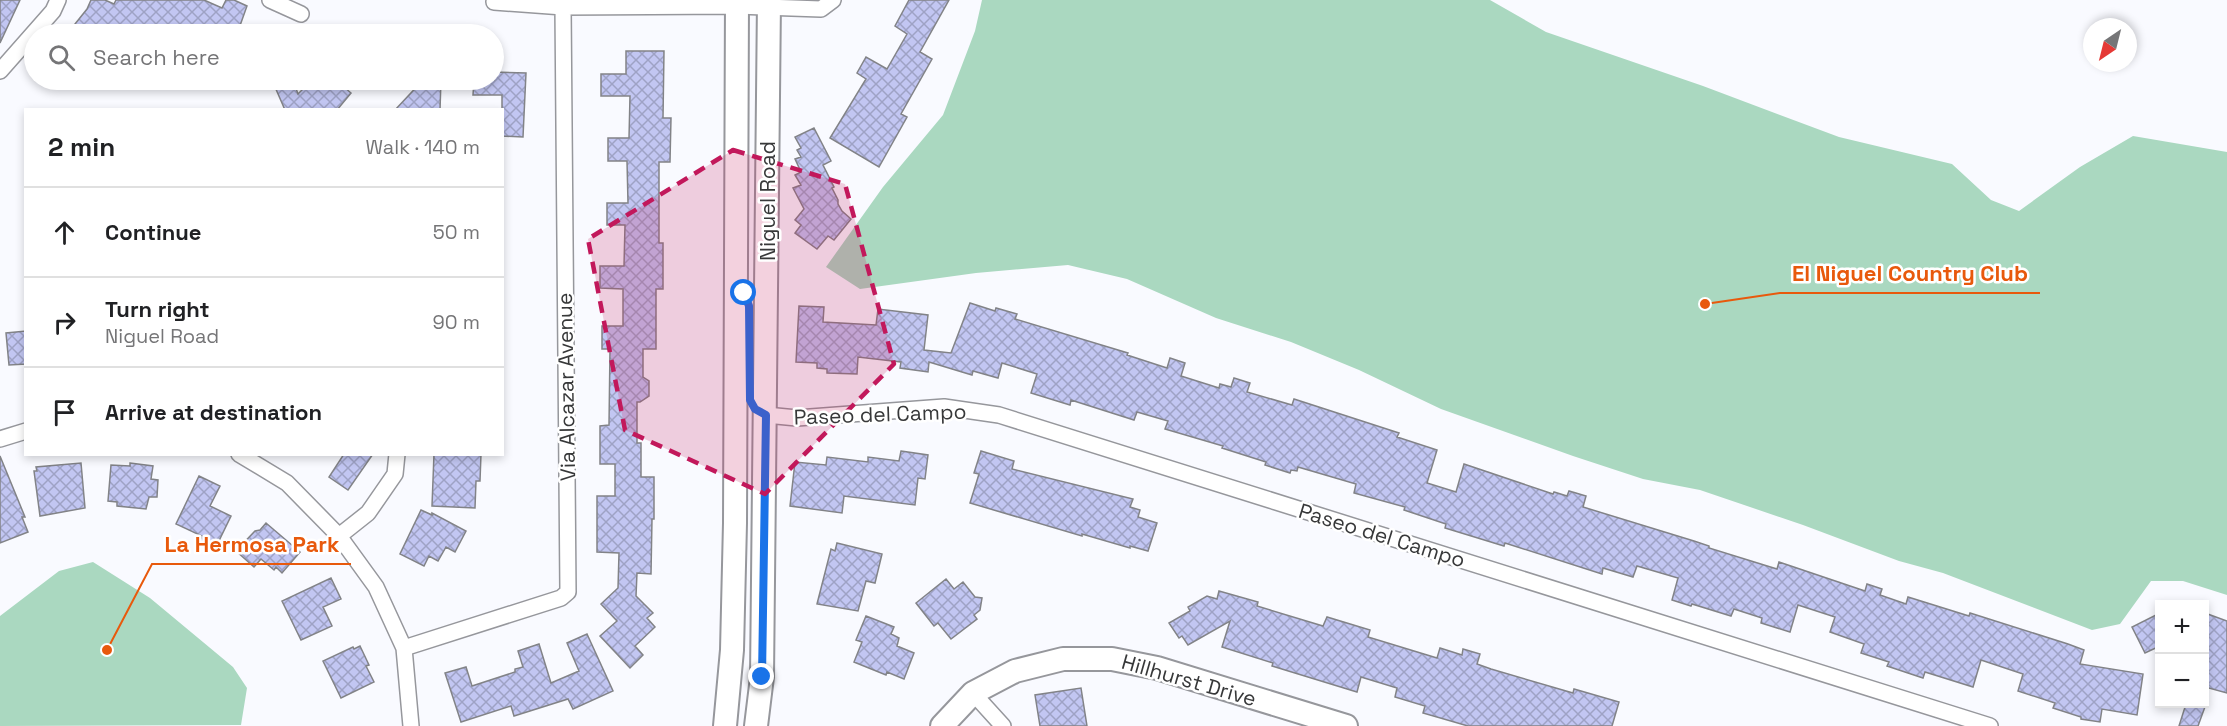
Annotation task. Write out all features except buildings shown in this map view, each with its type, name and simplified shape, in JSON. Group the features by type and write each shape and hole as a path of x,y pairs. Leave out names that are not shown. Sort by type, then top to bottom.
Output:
{"main road":[{"name":"Niguel Road","path":"725,726 732,650 735,531 737,3"},
{"name":"Niguel Road","path":"756,726 762,677 769,3"},
{"path":"735,531 743,525 748,515 750,443 754,431 766,415 755,409 750,400 749,306 744,293 736,284"},
{"name":"Hillhurst Drive","path":"942,726 973,693 1015,671 1063,659 1112,659 1157,668 1346,726"}],"street":[{"path":"42,24 53,11 58,0"},
{"path":"270,0 301,14"},
{"path":"494,2 562,7 769,3 821,9 833,1"},
{"name":"Via Alcazar Avenue","path":"404,648 561,598 568,592 562,7"},
{"path":"0,71 24,44"},
{"name":"Paseo del Campo","path":"766,415 797,418 944,407 999,415 1990,726"},
{"path":"0,439 24,432"},
{"path":"242,456 286,483 339,536 376,587 404,648 411,726"},
{"path":"339,536 368,513 395,474 397,456"},
{"path":"973,693 1003,726"}],"highlighted area":[{"path":"733,150 845,184 894,364 765,494 625,430 588,239"}],"green space":[{"path":"982,0 1490,0 1546,32 1703,86 1839,137 1952,164 1991,200 2019,211 2080,167 2133,136 2227,152 2227,595 2183,581 2151,581 2120,624 2092,630 1943,573 1899,561 1700,490 1643,479 1441,409 1359,370 1291,342 1216,318 1127,279 1068,265 976,273 860,289 826,267 883,187 943,115 975,31"},
{"path":"93,562 150,598 233,667 247,688 241,725 0,726 0,616 59,571"}],"place":[{"name":"El Niguel Country Club","path":"1705,304"},
{"name":"La Hermosa Park","path":"107,650"}],"route":[{"path":"744,293 749,306 750,400 755,409 766,415 762,677"}]}
